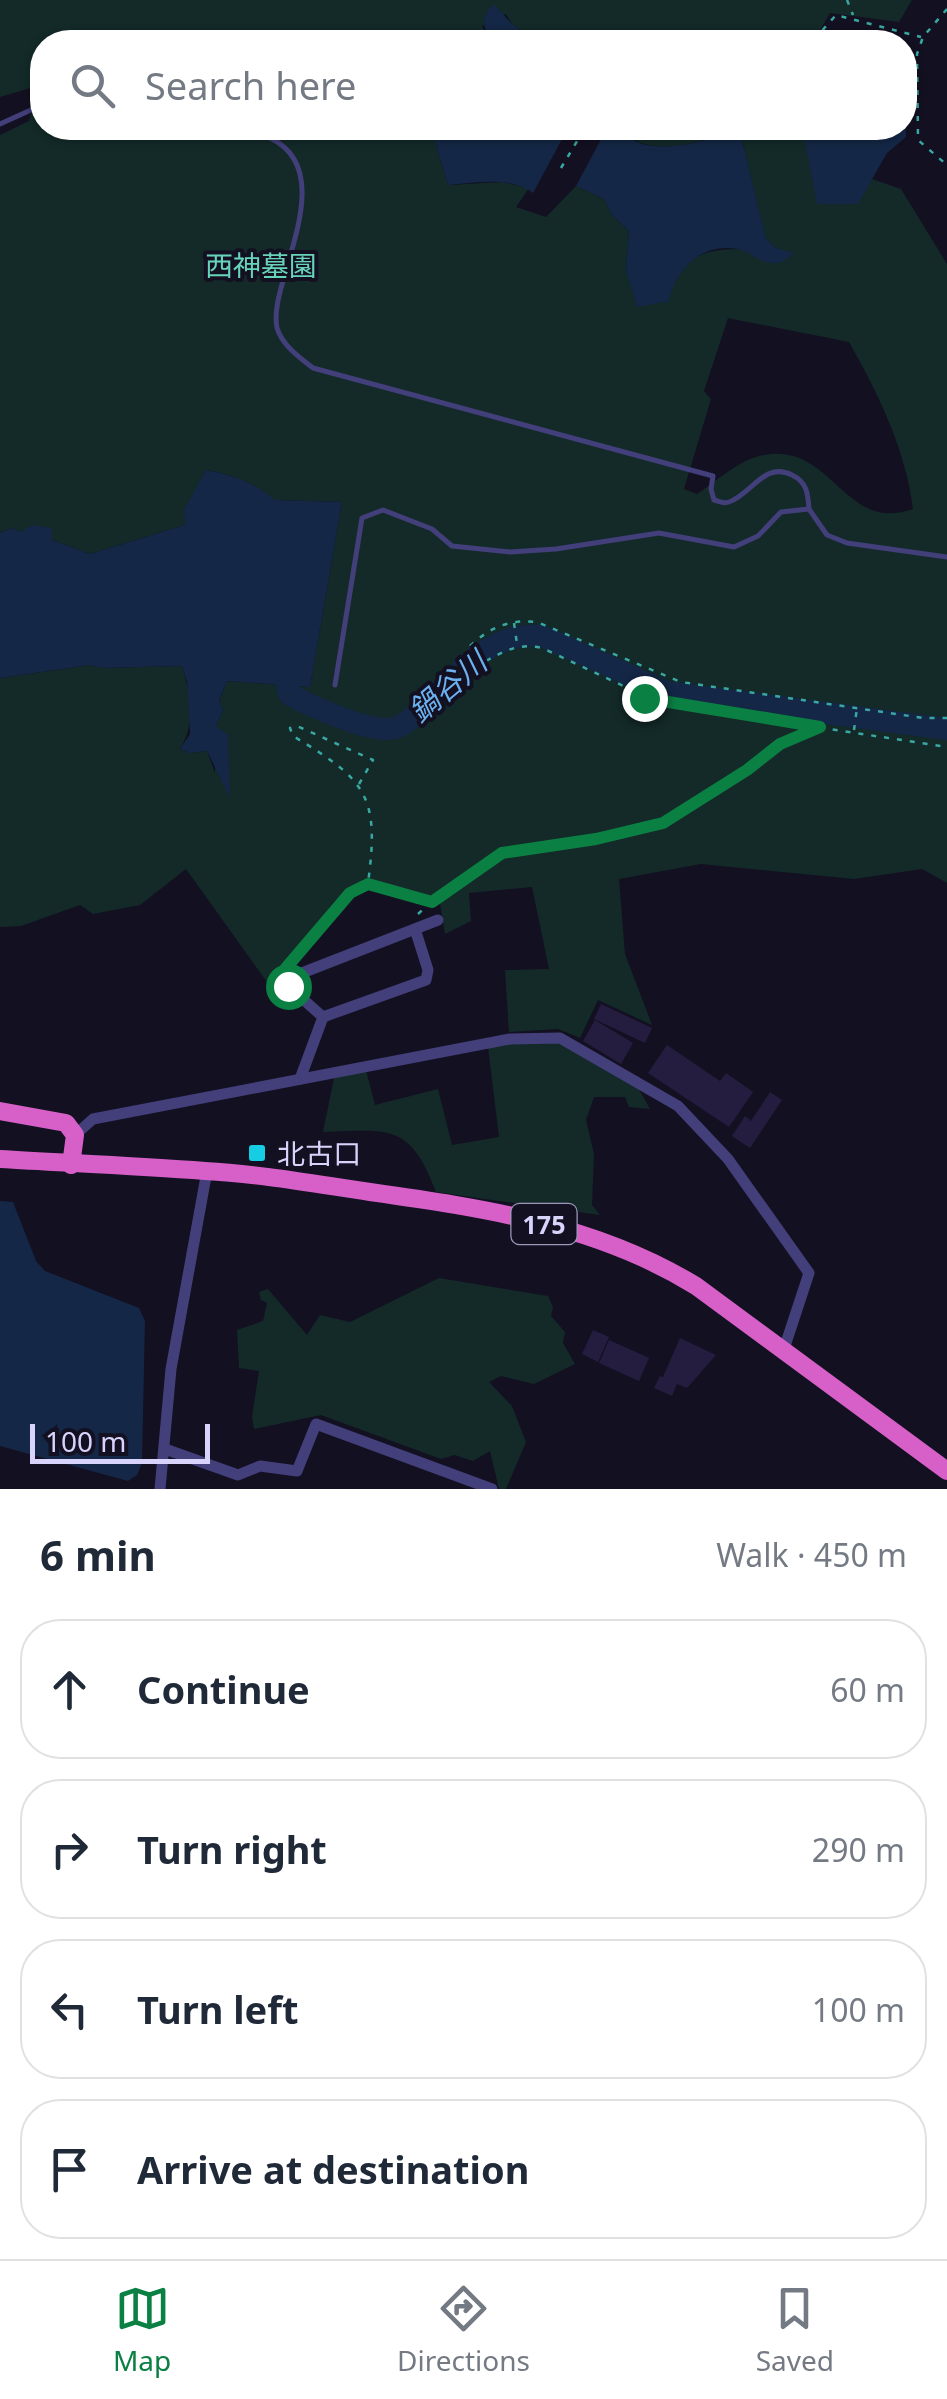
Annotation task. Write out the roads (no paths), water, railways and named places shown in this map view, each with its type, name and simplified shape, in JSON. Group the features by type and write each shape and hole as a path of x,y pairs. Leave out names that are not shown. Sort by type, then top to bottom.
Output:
{"highway":[{"path":"0,1111 66,1124 76,1135 71,1164"},
{"name":"175","path":"0,1159 208,1171 457,1204 582,1232 665,1267 947,1470"}],"street":[{"path":"322,1017 288,986 289,978 438,920"},
{"path":"322,1017 426,980 428,970 415,929"},
{"path":"300,1079 322,1017"},
{"path":"76,1135 93,1119 510,1039 560,1038 678,1106 728,1159 809,1272 784,1349"},
{"path":"160,1489 172,1369 208,1171"},
{"path":"165,1448 238,1475 260,1466 297,1471 316,1424 492,1489"}],"lane":[{"path":"0,124 30,110"},
{"path":"273,140 297,166 303,207 277,302 277,329 292,351 313,368 713,476 714,500 724,503 764,476 777,471 790,474 802,482 808,493 809,509 828,535 847,544 947,557"},
{"path":"335,685 362,518 383,510 432,530 452,546 510,552 659,533 734,547 758,536 780,512 809,509"}],"water":[{"path":"494,4 521,30 486,30 486,14"},
{"path":"435,140 562,140 533,193 503,182 448,185"},
{"path":"601,140 675,146 706,140 742,140 766,239 776,248 794,253 773,263 737,249 713,250 692,260 684,269 669,301 637,307 626,270 629,231 612,215 604,199 576,186"},
{"path":"805,140 902,140 887,153 858,204 817,204"},
{"path":"206,470 242,480 274,500 342,502 310,687 227,681 219,701 223,710 216,726 228,735 230,798 207,751 189,753 180,749 190,734 187,682 182,666 90,665 0,678 0,533 12,528 21,532 32,525 52,528 52,540 90,554 185,525 184,510"},
{"path":"0,1201 13,1202 36,1261 45,1271 139,1308 145,1321 142,1463 137,1475 128,1481 0,1446"}],"waterway":[{"name":"鍋谷川","path":"281,657 289,694 338,717 380,729 395,728 407,721 475,658 506,640 523,636 542,636 667,692 947,729"}],"place":[{"name":"北古口","path":"257,1153"}],"park label":[{"name":"西神墓園","path":"261,265"}]}
